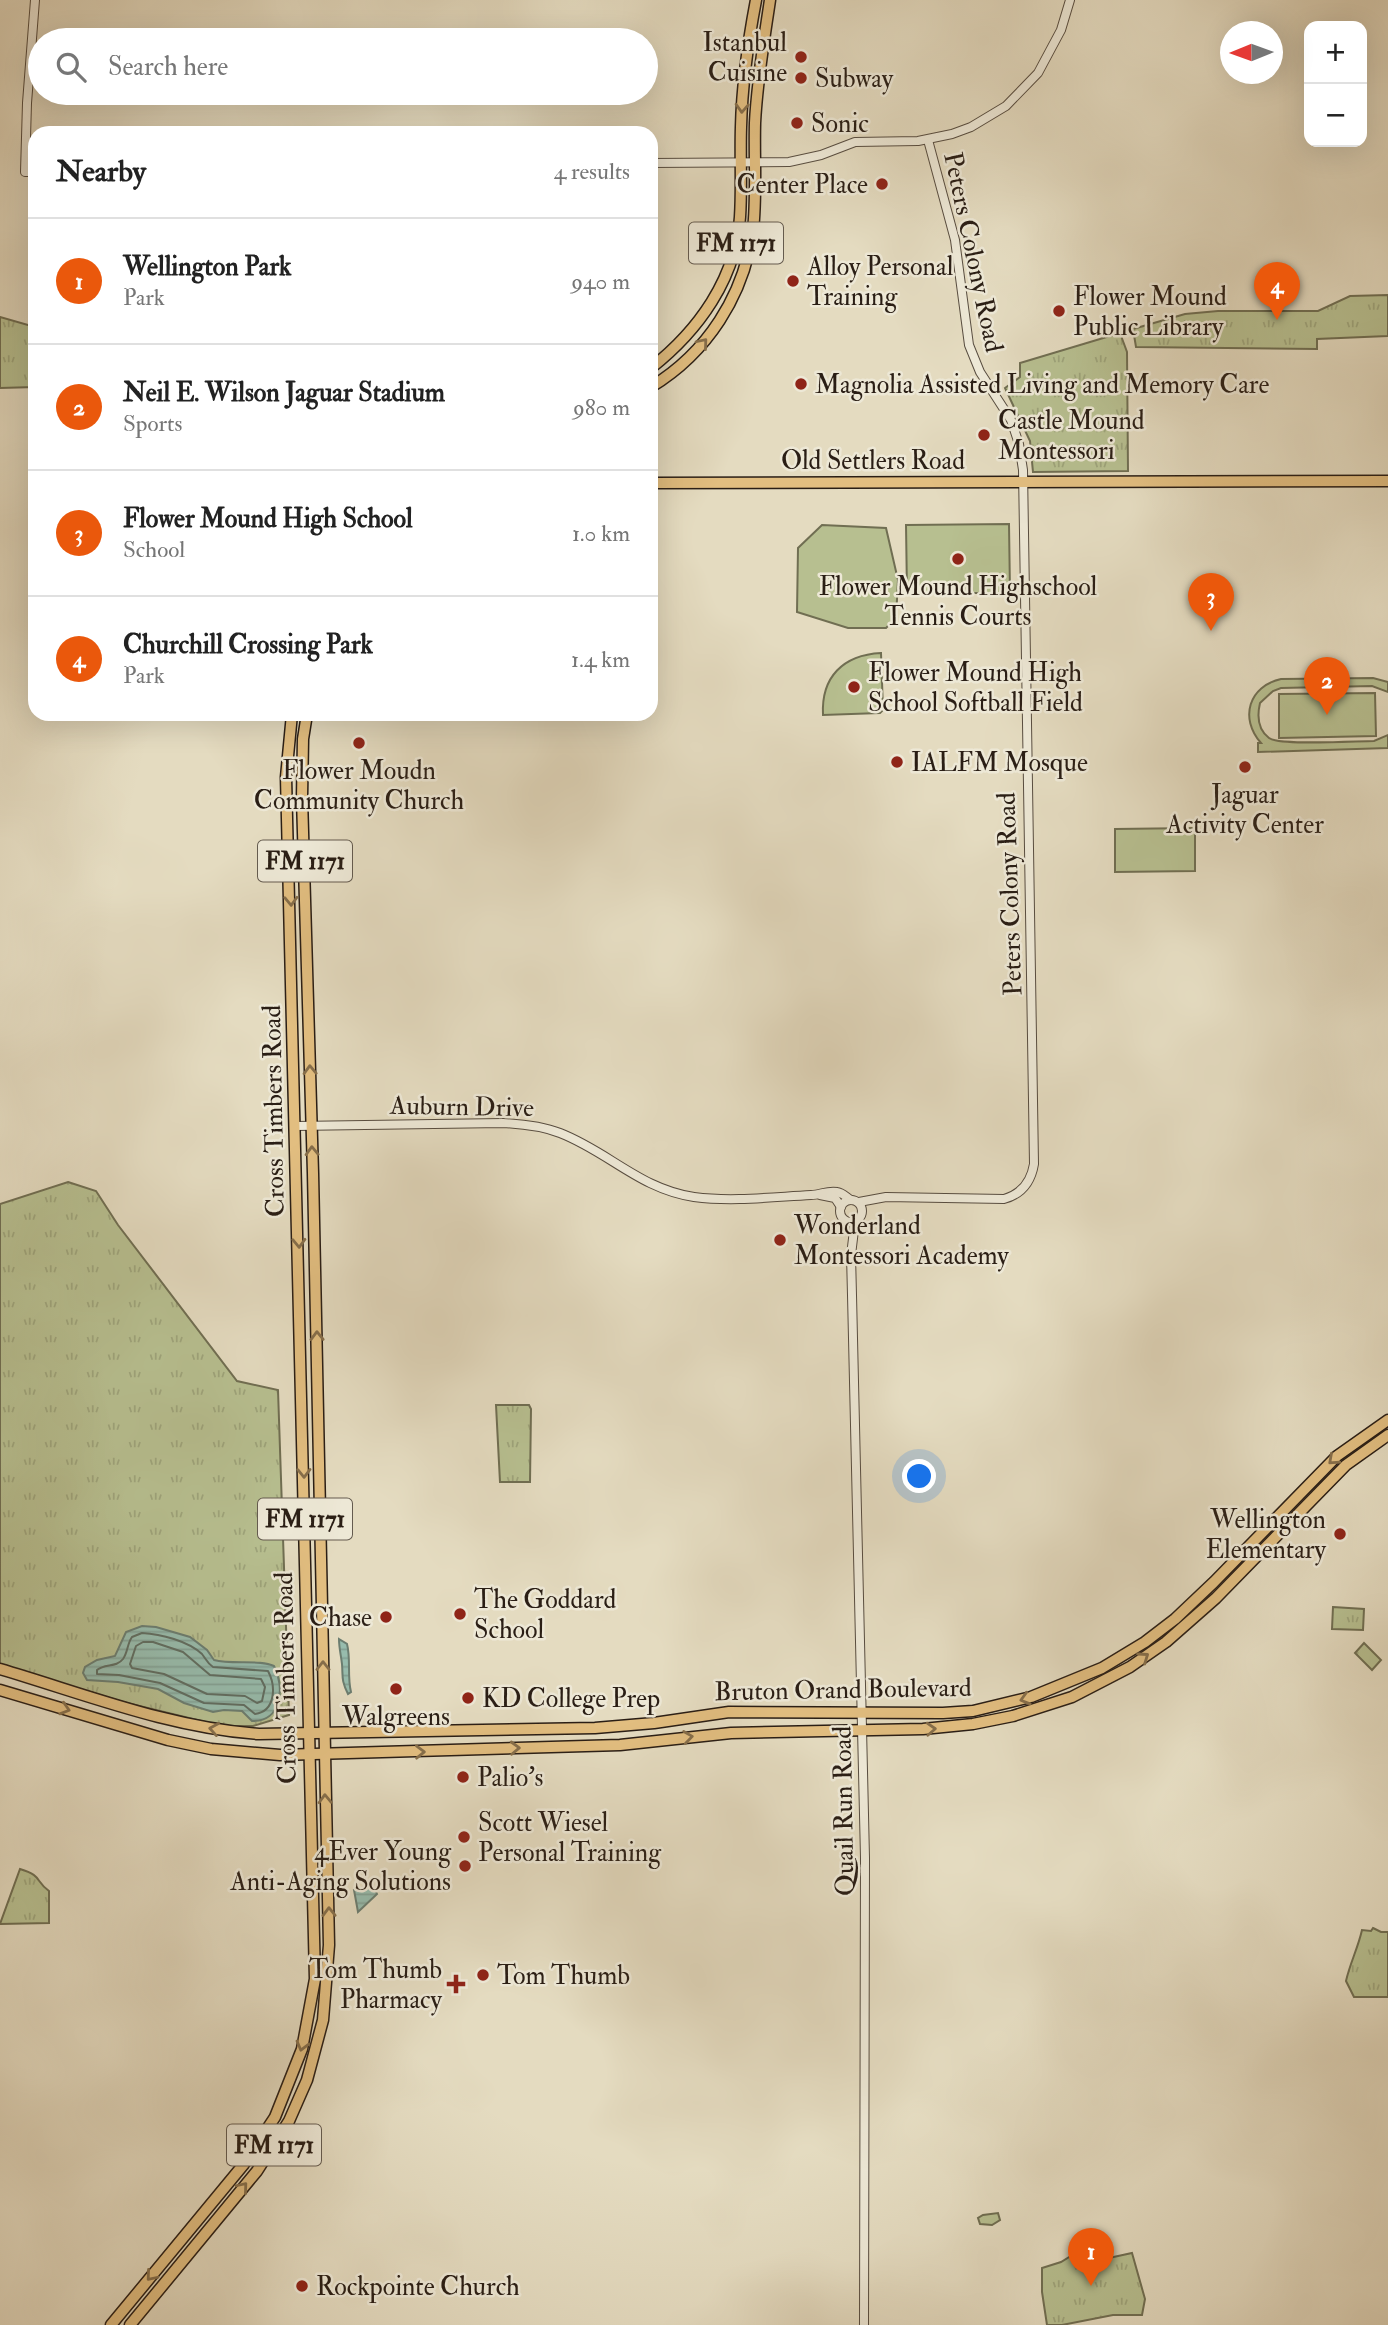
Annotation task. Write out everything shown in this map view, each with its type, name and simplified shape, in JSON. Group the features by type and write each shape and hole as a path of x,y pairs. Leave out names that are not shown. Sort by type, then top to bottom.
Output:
{"main road":[{"name":"FM 1171","path":"658,362 699,323 734,253 740,218 745,68 756,0"},
{"name":"FM 1171","path":"658,380 673,373 702,345 724,314 747,260 753,231 759,80 770,0"},
{"name":"Old Settlers Road","path":"658,483 1388,481"},
{"name":"Cross Timbers Road","path":"111,2325 243,2164 275,2117 302,2049 315,1979 286,777 291,721"},
{"name":"Cross Timbers Road","path":"130,2325 257,2171 289,2122 315,2056 328,1979 302,771 306,721"},
{"name":"Bruton Orand Boulevard","path":"0,1669 173,1721 259,1734 595,1728 729,1712 943,1713 1001,1706 1064,1686 1145,1642 1175,1619 1214,1582 1329,1463 1388,1420"},
{"name":"Bruton Orand Boulevard","path":"0,1690 191,1745 256,1754 447,1751 642,1743 731,1732 956,1727 1013,1716 1072,1697 1110,1679 1167,1642 1203,1610 1340,1471 1388,1435"},
{"path":"446,1732 447,1751"},
{"path":"315,1979 328,1979"}],"street":[{"path":"34,28 36,0"},
{"path":"658,163 789,162 855,142 928,140 952,134 990,117 1025,89 1050,53 1061,30 1070,0"},
{"path":"28,92 25,172 28,172"},
{"name":"Peters Colony Road","path":"857,1204 889,1199 1004,1199 1024,1187 1031,1178 1034,1164 1024,484 1021,454 1006,411 980,372 969,345 955,240 928,140"},
{"name":"Auburn Drive","path":"296,1126 496,1123 527,1125 559,1132 640,1180 668,1191 714,1198 820,1195 835,1192 857,1204"},
{"path":"820,1195 838,1200 845,1221 855,1222 860,1219 857,1204 844,1202 841,1207"},
{"name":"Quail Run Road","path":"845,1221 852,1255"},
{"name":"Quail Run Road","path":"855,1222 852,1255 866,1886 864,2325"}],"green space":[{"path":"1388,295 1388,336 1317,339 1317,349 1136,347 1133,329 1185,314 1218,311 1318,311 1350,296"},
{"path":"0,317 28,325 28,387 0,388"},
{"path":"1120,333 1127,352 1128,471 1033,472 1030,441 1005,388 1020,377 1020,363"},
{"name":"Flower Mound Highschool Tennis Courts","path":"1009,524 1010,593 907,593 906,525"},
{"path":"822,525 886,528 898,580 896,618 886,628 848,628 797,612 798,548"},
{"name":"Flower Mound High School Softball Field","path":"881,653 883,710 880,713 823,715 826,690 837,670 856,658"},
{"path":"1373,678 1388,682 1388,692 1372,686 1281,688 1273,691 1260,703 1259,722 1262,731 1269,738 1276,740 1374,741 1388,735 1388,748 1258,752 1258,743 1261,743 1254,733 1249,714 1251,704 1261,688 1281,679"},
{"path":"1375,693 1376,736 1279,738 1279,694"},
{"path":"1195,828 1195,871 1115,872 1115,829"},
{"path":"68,1182 96,1191 118,1225 237,1381 278,1390 289,1715 253,1726 222,1726 123,1702 0,1665 0,1204"},
{"path":"496,1405 529,1405 531,1409 530,1482 500,1482"},
{"path":"1333,1607 1364,1609 1363,1630 1332,1629"},
{"path":"1364,1643 1381,1660 1372,1670 1355,1653"},
{"path":"20,1869 35,1876 49,1891 49,1923 0,1924"},
{"path":"1373,1928 1388,1932 1388,1997 1354,1997 1346,1981 1362,1930 1371,1931"},
{"path":"998,2213 1000,2220 992,2225 980,2224 978,2218"},
{"path":"1132,2253 1145,2299 1142,2315 1113,2315 1062,2325 1047,2325 1042,2268 1061,2262 1074,2254 1109,2258"}],"water":[{"path":"142,1626 156,1627 190,1637 207,1650 214,1660 274,1666 280,1693 275,1710 262,1720 252,1721 242,1711 213,1712 184,1703 158,1689 87,1680 83,1673 85,1667 97,1660 115,1656 126,1632"},
{"path":"339,1639 347,1644 348,1650 351,1692 348,1694 343,1679"},
{"path":"365,1887 375,1890 377,1894 358,1912 354,1890"}],"place":[{"name":"Istanbul Cuisine","path":"801,57"},
{"name":"Subway","path":"801,78"},
{"name":"Sonic","path":"797,123"},
{"name":"Center Place","path":"882,184"},
{"name":"Alloy Personal Training","path":"793,281"},
{"name":"Flower Mound Public Library","path":"1059,311"},
{"name":"Churchill Crossing Park","path":"1277,320"},
{"name":"Magnolia Assisted Living and Memory Care","path":"801,384"},
{"name":"Castle Mound Montessori","path":"984,435"},
{"name":"Flower Mound Highschool Tennis Courts","path":"958,559"},
{"name":"Flower Mound High School","path":"1211,631"},
{"name":"Flower Mound High School Softball Field","path":"854,687"},
{"name":"Neil E. Wilson Jaguar Stadium","path":"1327,715"},
{"name":"Flower Moudn Community Church","path":"359,743"},
{"name":"IALFM Mosque","path":"897,762"},
{"name":"Jaguar Activity Center","path":"1245,767"},
{"name":"Wonderland Montessori Academy","path":"780,1240"},
{"name":"Wellington Elementary","path":"1340,1534"},
{"name":"The Goddard School","path":"460,1614"},
{"name":"Chase","path":"386,1617"},
{"name":"Walgreens","path":"396,1689"},
{"name":"KD College Prep","path":"468,1698"},
{"name":"Palio's","path":"463,1777"},
{"name":"Scott Wiesel Personal Training","path":"464,1837"},
{"name":"4Ever Young Anti-Aging Solutions","path":"465,1866"},
{"name":"Tom Thumb","path":"483,1975"},
{"name":"Tom Thumb Pharmacy","path":"456,1984"},
{"name":"Rockpointe Church","path":"302,2286"},
{"name":"Wellington Park","path":"1091,2286"}]}
